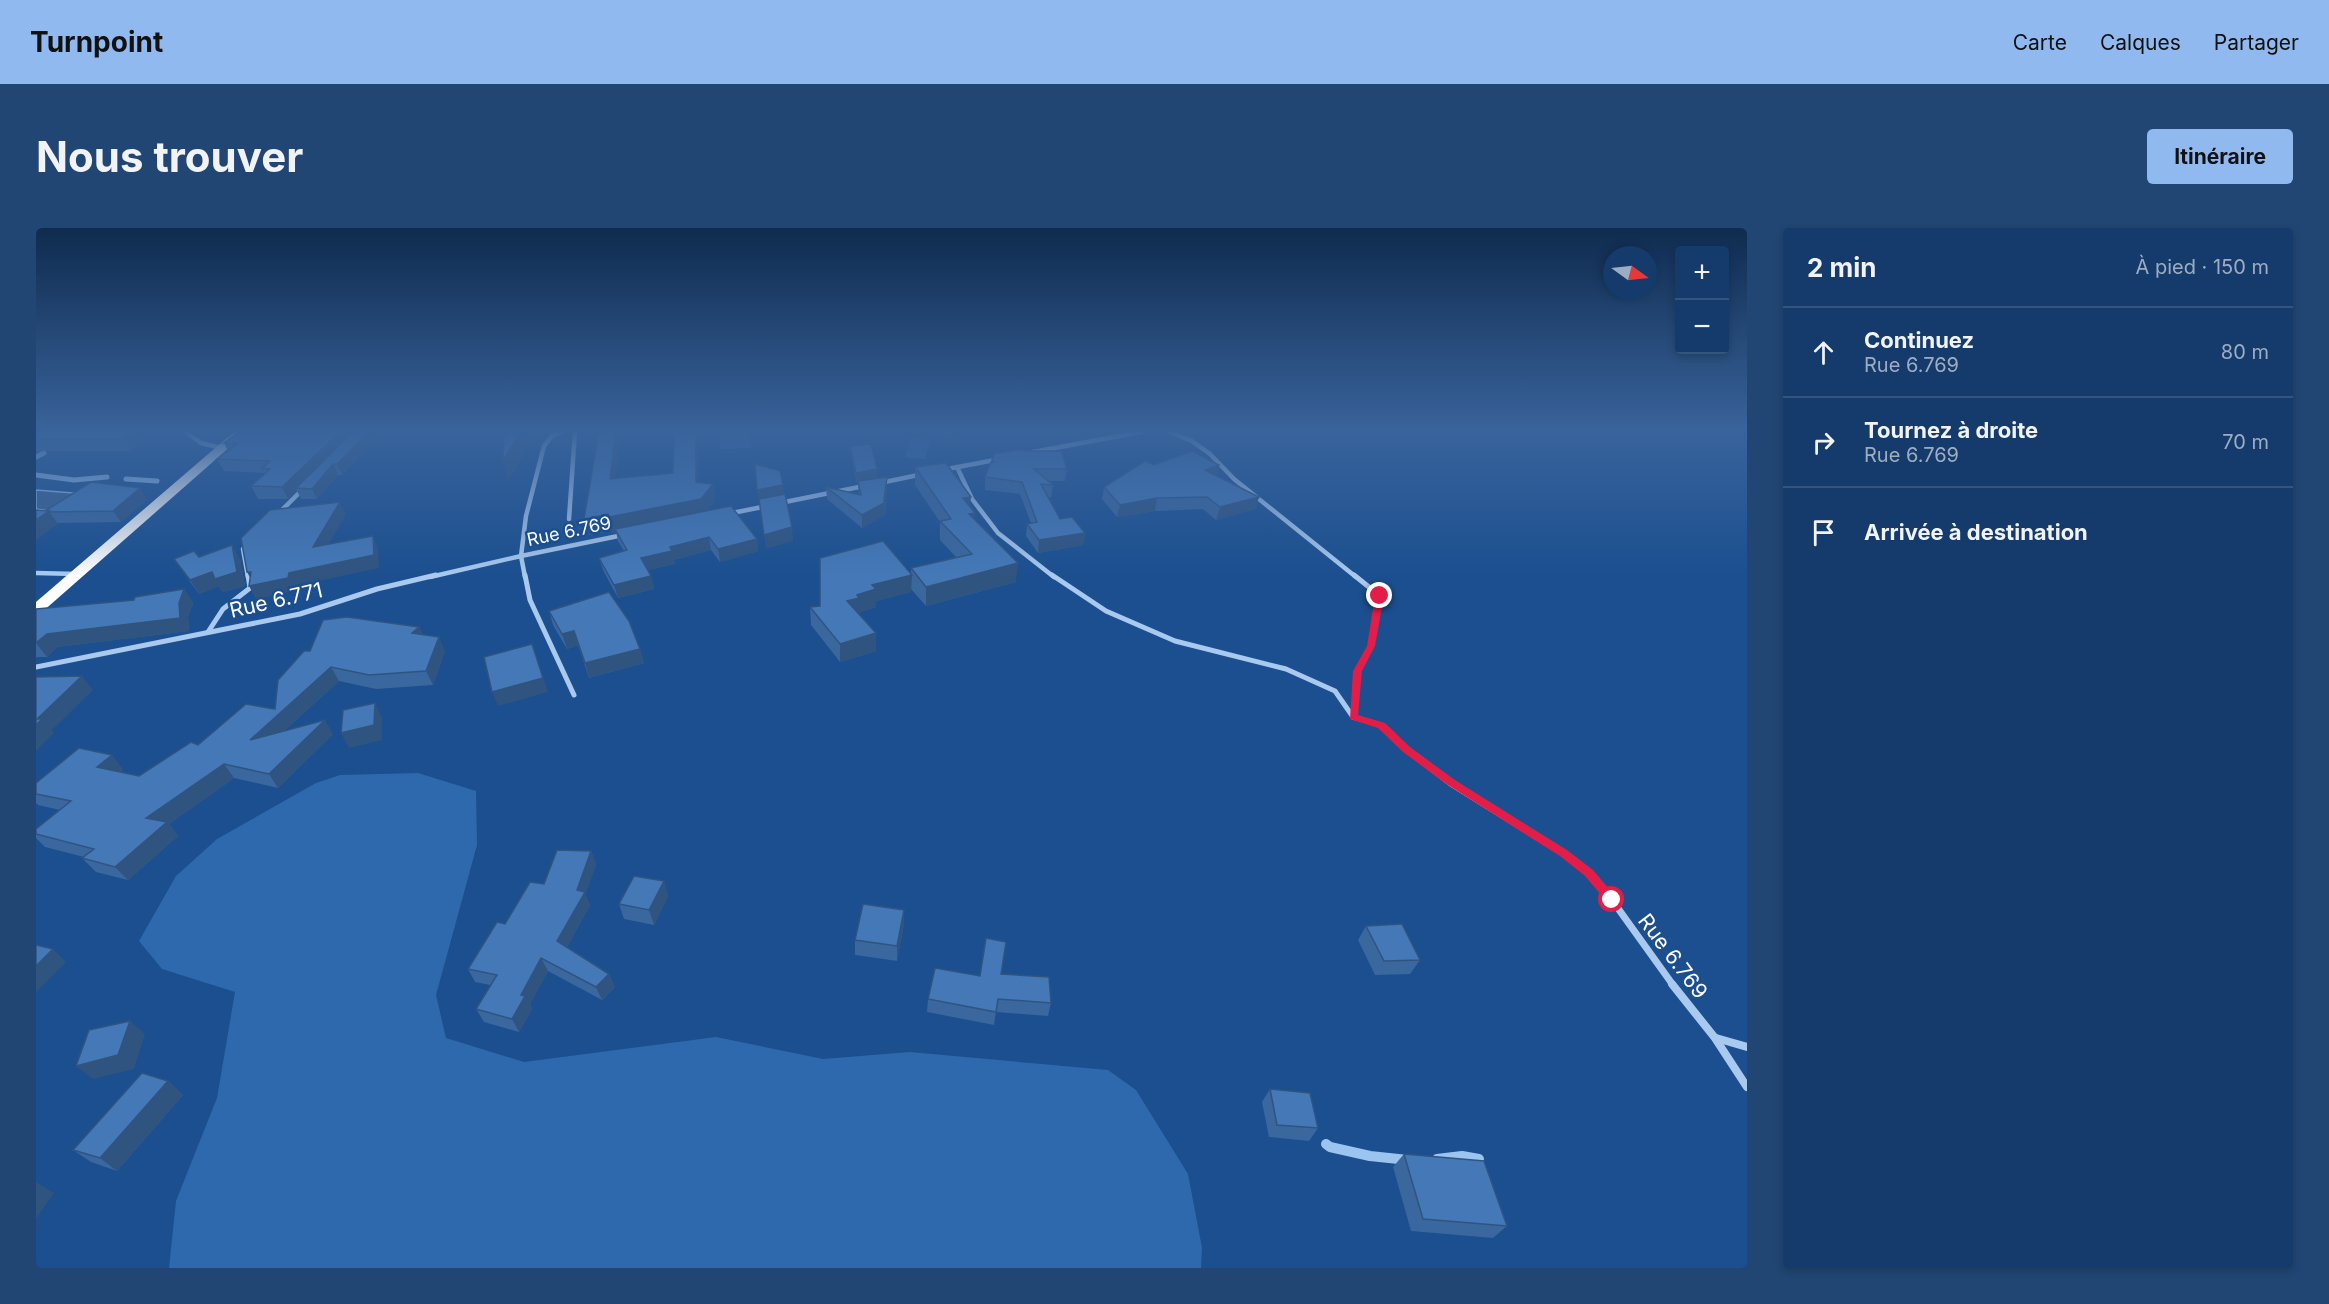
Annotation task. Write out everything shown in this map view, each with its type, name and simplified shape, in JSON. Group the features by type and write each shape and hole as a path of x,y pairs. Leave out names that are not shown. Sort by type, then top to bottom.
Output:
{"highway":[{"path":"36,610 186,480"}],"street":[{"name":"Rue 6.769","path":"535,480 526,516 520,556 624,535"},
{"path":"569,519 572,480"},
{"path":"878,483 895,480"},
{"path":"963,480 972,499 998,533 1059,581 1106,611 1166,638 1286,669 1335,691 1353,717"},
{"path":"1235,480 1380,596 1371,646 1358,671 1353,717"},
{"path":"275,517 307,485"},
{"path":"717,516 866,485"},
{"path":"208,632 223,609 250,588 243,549 251,541"},
{"name":"Rue 6.771","path":"36,667 300,614 377,589 520,556"},
{"path":"520,556 530,600 574,695"},
{"path":"36,573 77,574"},
{"name":"Rue 6.769","path":"1353,717 1382,725 1407,749 1451,783 1563,853 1589,873 1612,900 1666,976 1715,1038 1747,1087"},
{"path":"1715,1038 1747,1047"}],"shaded area":[{"path":"36,490 86,494 63,513 36,509"},
{"path":"418,773 476,791 477,845 436,995 446,1038 524,1062 716,1037 823,1059 910,1052 1108,1070 1136,1090 1188,1174 1202,1248 1201,1268 169,1268 176,1201 217,1098 235,992 162,969 139,941 176,876 217,839 316,783 340,775"}],"building":[{"path":"258,480 290,480 282,487 251,486"},
{"path":"305,480 320,480 312,489 296,488"},
{"path":"591,480 696,480 696,482 713,484 701,499 609,517 608,514 584,519"},
{"path":"756,480 782,480 783,485 757,490"},
{"path":"887,480 884,501 886,502 862,515 826,487 861,495 858,481"},
{"path":"924,480 958,480 971,497 963,498 975,513 969,514 1018,563 926,587 911,568 972,554 940,521 951,519"},
{"path":"1004,480 1047,480 1053,485 1041,484 1060,519 1072,517 1085,533 1039,540 1027,524 1037,522 1022,482"},
{"path":"1116,480 1224,480 1259,497 1220,507 1207,497 1157,498 1120,505 1104,487"},
{"path":"91,482 140,488 113,511 45,511"},
{"path":"785,494 792,527 764,535 759,499"},
{"path":"340,502 313,547 373,536 374,555 289,573 288,578 249,586 251,572 247,572 241,538 270,510"},
{"path":"731,506 757,539 718,549 709,537 670,547 672,551 641,558 651,576 614,585 599,558 627,550 615,529"},
{"path":"36,510 49,511 36,520"},
{"path":"883,541 912,575 872,585 876,589 857,595 859,598 847,601 876,633 840,644 810,607 820,606 820,558"},
{"path":"232,545 237,572 215,579 212,572 190,580 174,559 194,551 199,557"},
{"path":"184,589 179,603 180,618 47,634 36,643 36,609 134,600 135,597"},
{"path":"609,592 629,621 640,649 585,663 574,631 562,634 549,611"},
{"path":"347,617 419,627 412,633 439,637 426,671 369,675 331,667 250,740 325,720 269,774 224,764 146,818 167,822 115,867 82,858 94,849 36,834 36,829 71,801 36,794 36,783 79,748 112,755 97,767 139,776 191,742 198,745 246,704 275,709 278,680 304,651 310,651 323,620"},
{"path":"532,644 543,678 492,692 484,657"},
{"path":"82,676 37,719 42,719 36,725 36,677"},
{"path":"375,703 374,725 341,733 343,710"},
{"path":"557,850 591,851 577,890 585,892 557,941 609,974 596,987 541,958 521,995 525,996 512,1019 476,1009 497,975 468,969 497,922 505,924 530,882 544,884"},
{"path":"634,876 664,881 649,910 619,904"},
{"path":"863,904 904,910 897,946 855,940"},
{"path":"1402,924 1420,960 1384,961 1366,926"},
{"path":"986,938 1006,942 1001,974 1049,977 1051,1003 998,999 996,1012 928,999 935,968 980,976"},
{"path":"36,945 53,949 36,966"},
{"path":"130,1021 118,1055 76,1066 89,1030"},
{"path":"142,1073 168,1081 100,1158 73,1150"},
{"path":"1270,1089 1310,1093 1318,1128 1277,1125"},
{"path":"1404,1154 1484,1161 1507,1226 1423,1219"}],"waterway":[{"path":"70,480 79,480"},
{"path":"134,480 157,481"},
{"path":"1326,1144 1330,1147 1370,1156 1408,1160"},
{"path":"1437,1159 1462,1156 1479,1159"}],"route":[{"path":"1380,596 1371,646 1358,671 1353,717 1382,725 1407,749 1451,783 1563,853 1589,873 1612,900"}]}
